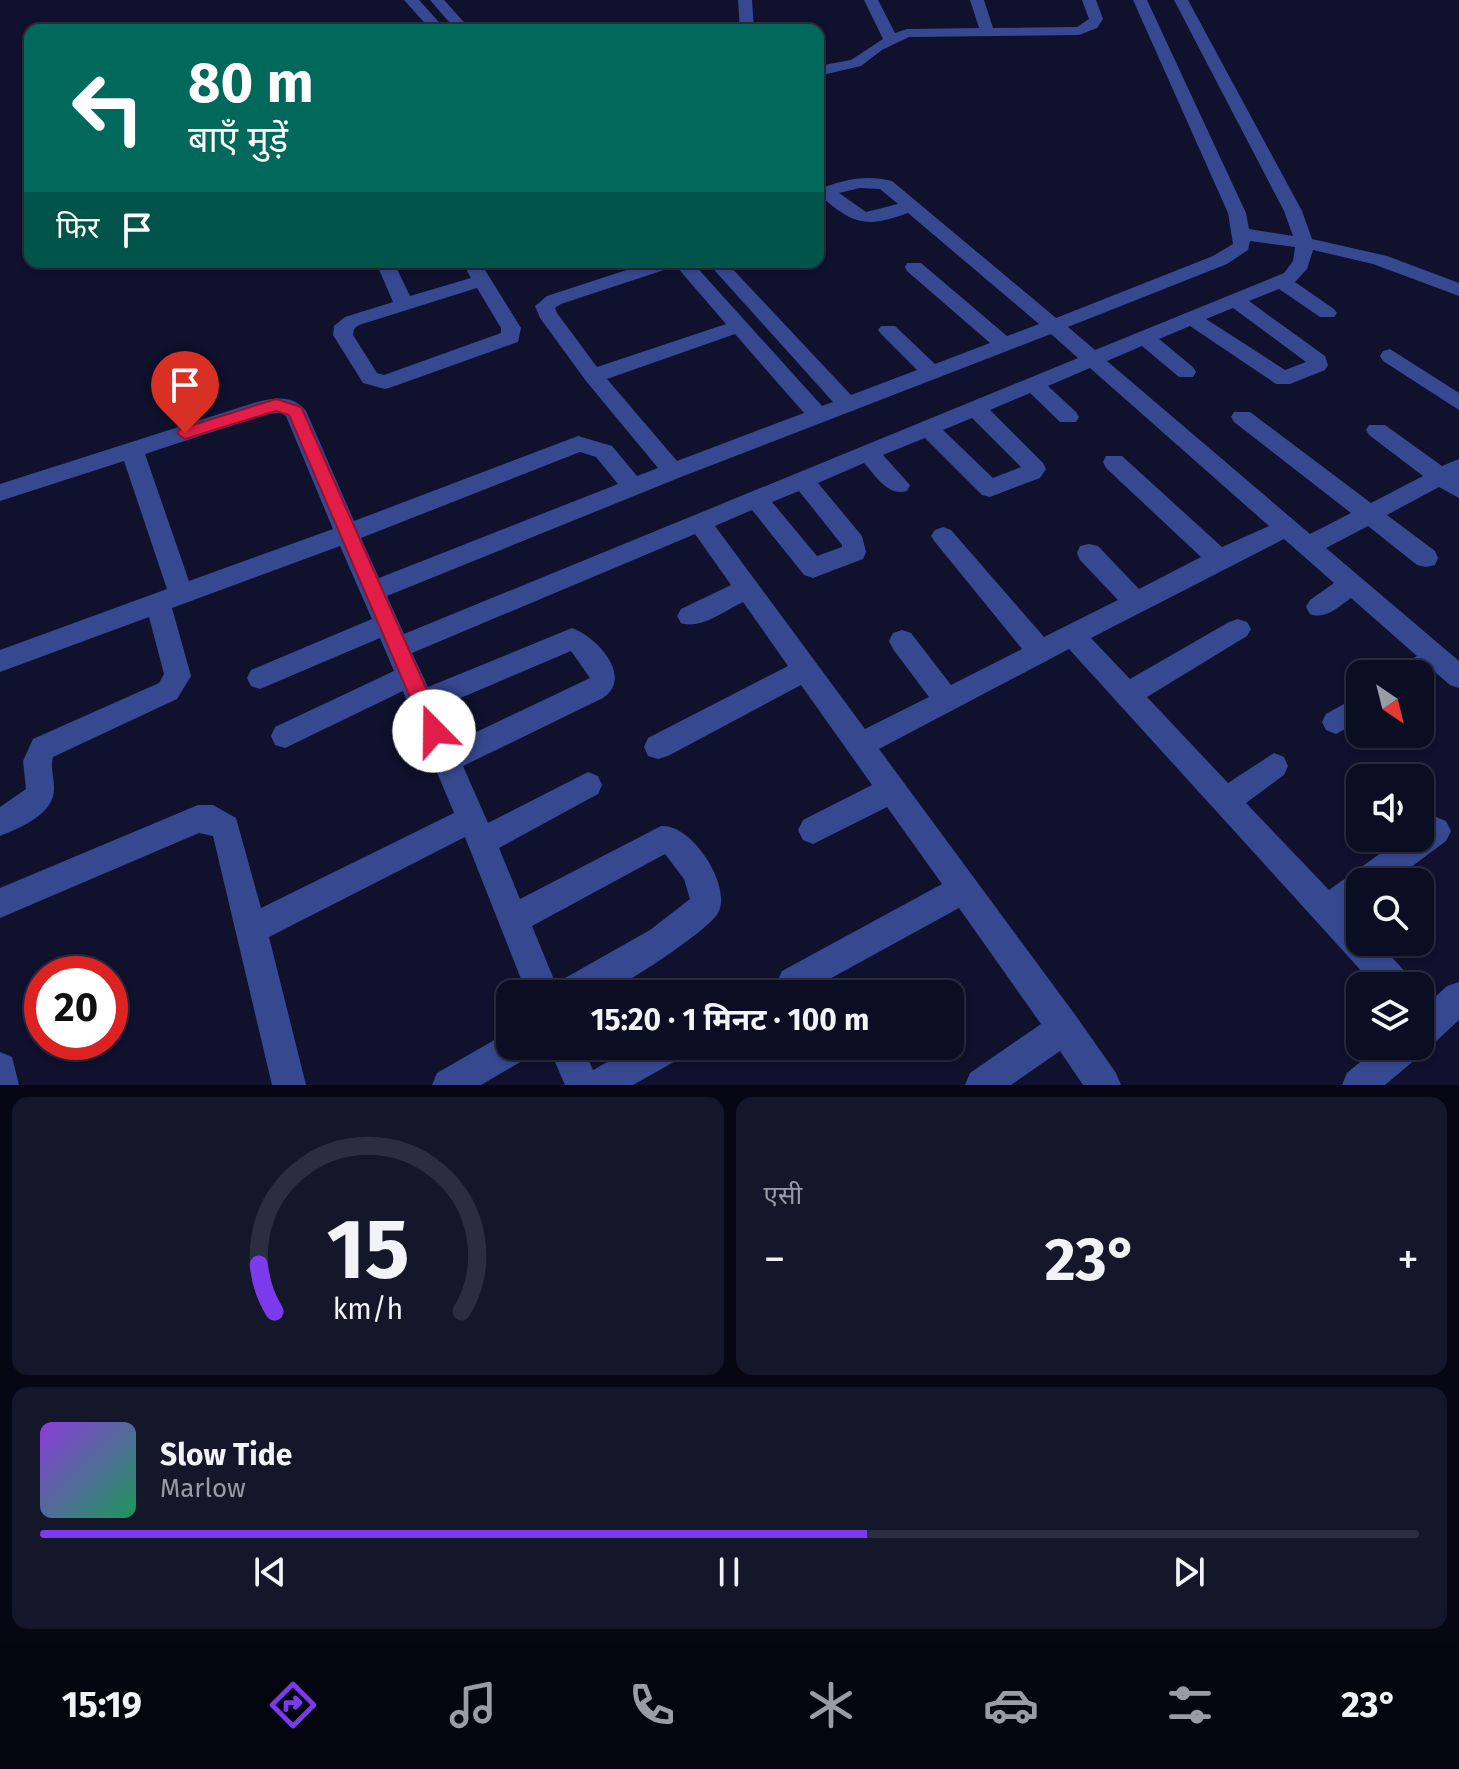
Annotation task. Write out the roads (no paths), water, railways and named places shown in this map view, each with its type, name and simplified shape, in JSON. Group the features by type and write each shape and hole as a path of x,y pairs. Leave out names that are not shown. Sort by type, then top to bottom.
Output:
{"lane":[{"path":"411,0 433,24"},
{"path":"437,0 459,24"},
{"path":"745,0 747,24"},
{"path":"871,0 891,39"},
{"path":"977,0 987,32"},
{"path":"824,70 856,63 891,39 907,33 1079,31 1092,25 1096,19 1089,0"},
{"path":"372,591 1220,260 1242,246 1237,213 1140,0"},
{"path":"260,678 394,635 699,521 1282,282 1302,267 1306,255 1305,243 1293,211 1181,0"},
{"path":"824,194 876,181 912,205 1459,677"},
{"path":"824,195 860,218 875,219 912,205"},
{"path":"1242,234 1382,259 1427,274 1459,290"},
{"path":"914,267 1004,344"},
{"path":"387,268 404,304"},
{"path":"475,268 483,280 511,328 511,337 385,382 370,378 342,330 352,321 483,280"},
{"path":"652,268 554,300 545,306 547,314 593,376 673,471"},
{"path":"687,268 818,415"},
{"path":"722,268 847,404"},
{"path":"1282,282 1327,313"},
{"path":"1192,319 1283,379 1318,365 1318,361 1236,301"},
{"path":"593,376 740,326"},
{"path":"888,330 931,372"},
{"path":"1145,338 1186,372"},
{"path":"1390,356 1459,403"},
{"path":"1033,384 1068,417"},
{"path":"0,493 265,407 284,405 295,411 346,534 394,635 538,980"},
{"path":"927,427 990,489 1032,472 1035,469 1032,465 975,408"},
{"path":"1242,417 1426,558"},
{"path":"1377,430 1453,478"},
{"path":"0,661 346,534 578,444 591,443 603,449 633,487"},
{"path":"0,822 37,801 42,792 37,757 43,748 168,691 178,676 170,599 132,450"},
{"path":"867,452 899,485"},
{"path":"1114,462 1219,559"},
{"path":"1309,546 1369,515 1453,478"},
{"path":"755,498 813,568 854,552 854,543 802,479"},
{"path":"699,521 1104,1085"},
{"path":"861,745 1135,601 1288,527"},
{"path":"943,536 1040,651"},
{"path":"1089,553 1135,601"},
{"path":"1319,607 1353,583"},
{"path":"690,616 749,588"},
{"path":"1127,695 1238,629"},
{"path":"1072,635 1384,972"},
{"path":"422,702 572,639 581,644 604,676 603,684 594,690 446,760"},
{"path":"902,641 946,699"},
{"path":"1431,660 1436,657"},
{"path":"658,747 805,670"},
{"path":"285,736 411,675"},
{"path":"1336,722 1346,716"},
{"path":"1226,801 1274,766"},
{"path":"252,929 588,785"},
{"path":"813,830 892,790"},
{"path":"0,903 198,819 213,819 226,828 289,1085"},
{"path":"1385,868 1436,831"},
{"path":"514,919 661,840 670,839 678,844 704,886 706,906 661,941 594,980"},
{"path":"797,980 962,890"},
{"path":"1328,910 1346,896"},
{"path":"1434,1016 1459,998"},
{"path":"982,1085 1064,1028"},
{"path":"449,1085 496,1057"},
{"path":"571,1060 582,1085"},
{"path":"600,1085 644,1060"},
{"path":"1359,1085 1388,1060"},
{"path":"0,1069 2,1085"}]}
